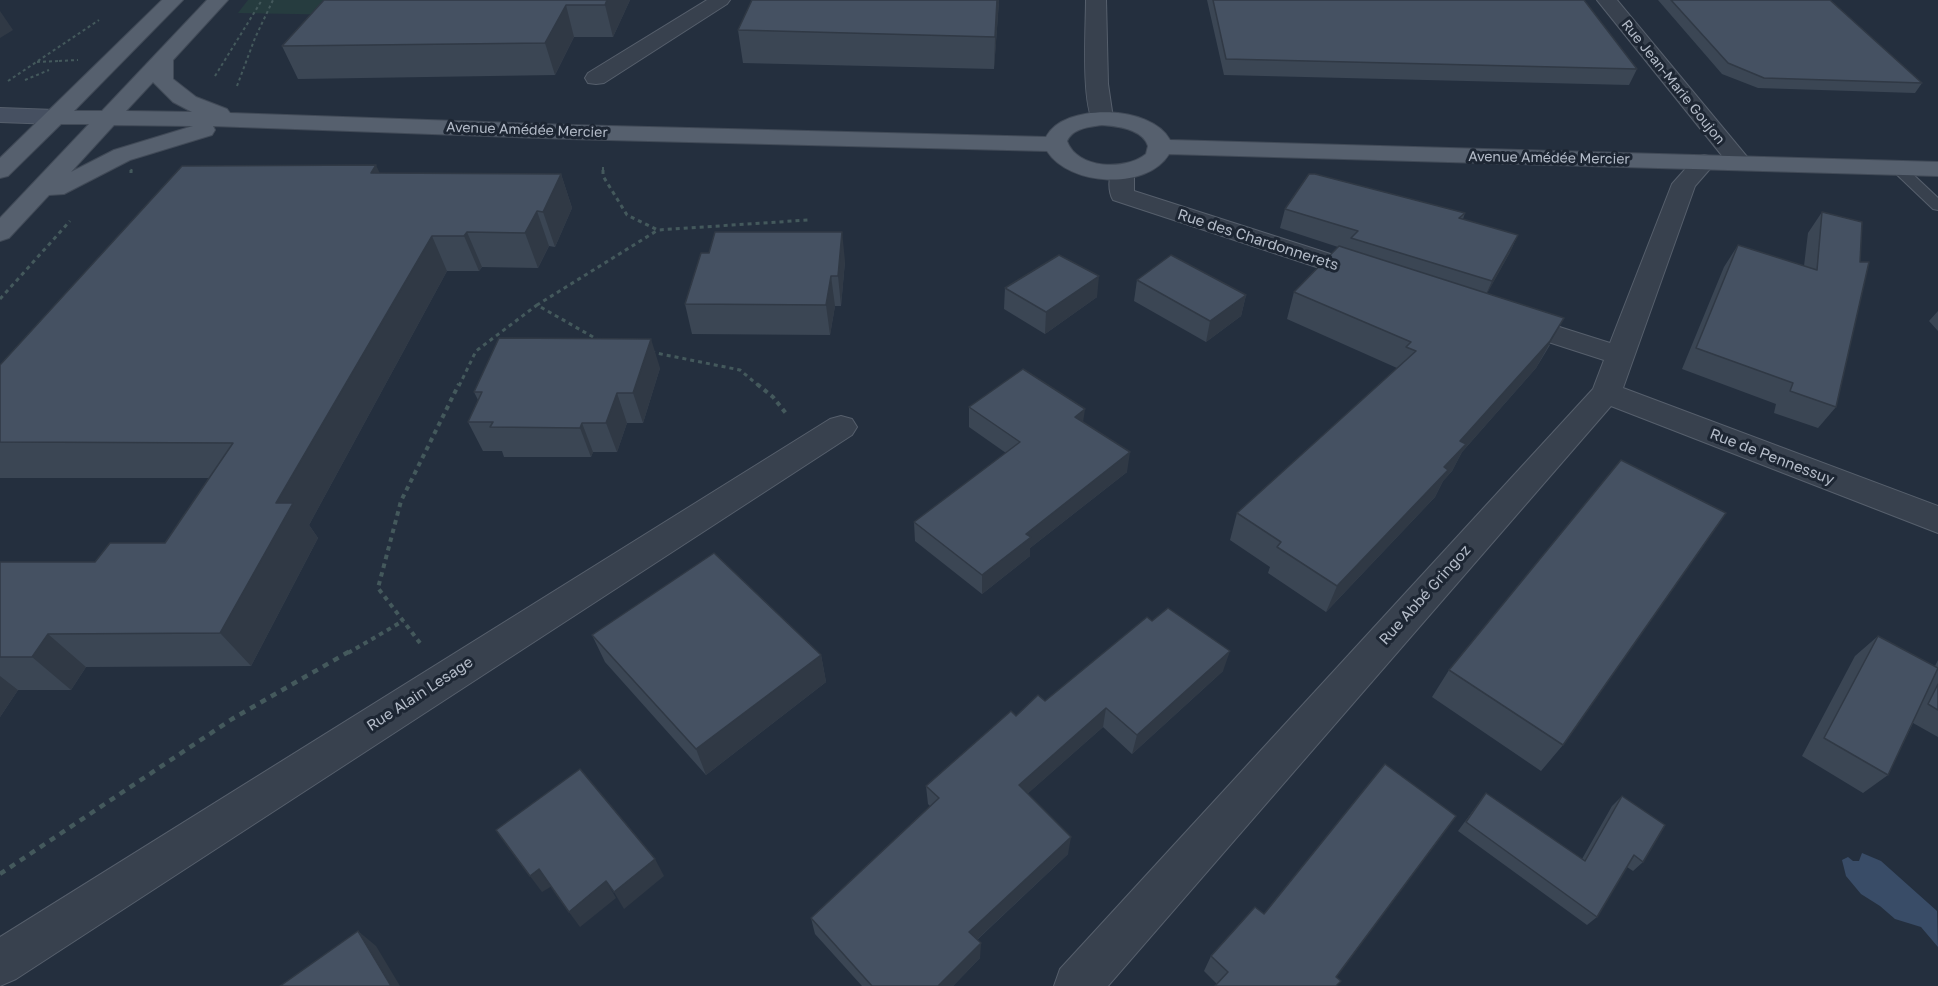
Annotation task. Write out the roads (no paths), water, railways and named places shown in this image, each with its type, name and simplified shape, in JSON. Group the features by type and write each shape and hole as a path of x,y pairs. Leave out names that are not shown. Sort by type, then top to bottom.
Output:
{"main road":[{"path":"0,171 173,0"},
{"path":"0,233 218,0"},
{"path":"163,59 162,81 179,98 202,110 241,120"},
{"name":"Avenue Amédée Mercier","path":"0,116 241,120 1054,144"},
{"path":"1102,118 1135,123 1148,130 1156,138 1160,147 1157,155 1149,163 1122,172 1090,170 1076,166 1058,152 1054,144 1062,128 1073,123 1102,118"},
{"path":"25,207 72,179 122,155 241,120"},
{"name":"Avenue Amédée Mercier","path":"1160,147 1938,169"}],"street":[{"path":"596,78 720,0"},
{"path":"1096,0 1097,84 1102,118"},
{"name":"Rue Jean-Marie Goujon","path":"1607,0 1740,163"},
{"name":"Rue Abbé Gringoz","path":"1077,986 1606,393 1684,184 1704,162"},
{"name":"Rue des Chardonnerets","path":"1122,172 1122,195 1386,281"},
{"path":"1487,314 1621,357"},
{"name":"Rue de Pennessuy","path":"1606,393 1938,520"},
{"name":"Rue Alain Lesage","path":"0,963 826,437"}],"lane":[{"path":"1897,167 1938,206"}],"water":[{"path":"1862,853 1881,861 1937,911 1938,947 1921,927 1895,919 1861,894 1846,876 1842,860 1848,857 1853,861 1859,861"}]}
